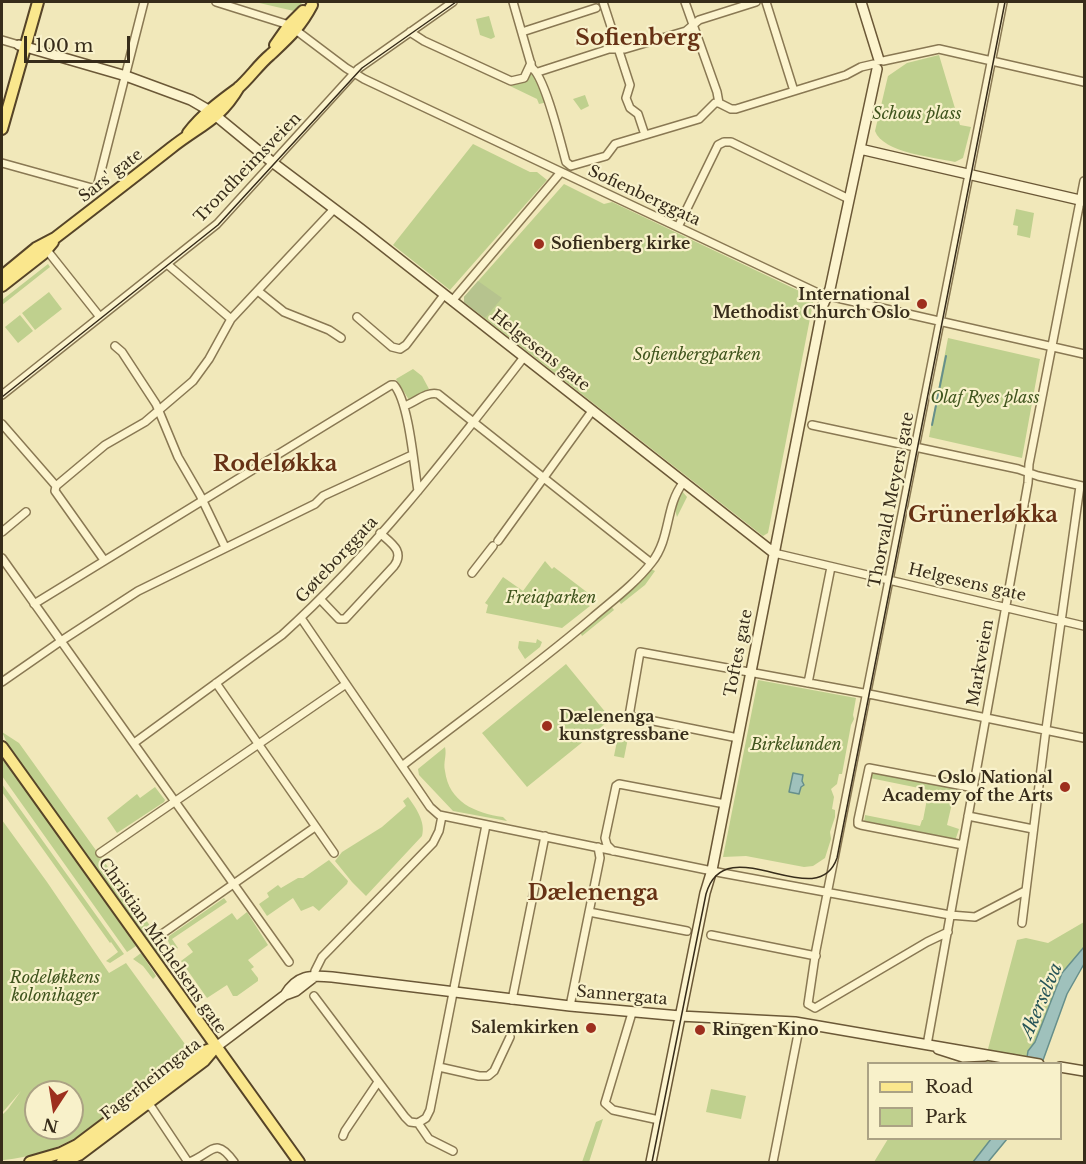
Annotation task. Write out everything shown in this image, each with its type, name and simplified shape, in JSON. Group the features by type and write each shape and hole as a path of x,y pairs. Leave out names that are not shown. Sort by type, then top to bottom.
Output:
{"main road":[{"path":"2,129 32,2"},
{"path":"2,105 38,2"},
{"name":"Sars' gate","path":"2,286 55,238 184,138 196,122 213,113 271,53 314,3"},
{"name":"Sars' gate","path":"2,276 45,248"},
{"name":"Christian Michelsens gate","path":"2,747 299,1162"},
{"path":"30,1162 61,1153 77,1145 199,1053 216,1047"},
{"name":"Fagerheimgata","path":"62,1162 79,1155 204,1061 216,1047"}],"street":[{"path":"2,163 92,188 97,187 144,2"},
{"name":"Sofienberggata","path":"216,2 293,27 355,74 827,296 1084,354"},
{"name":"Trondheimsveien","path":"2,395 225,217 365,63 453,2"},
{"path":"513,2 532,68 538,72 568,164 575,166 604,157 615,144 699,119 712,105 719,103 733,110 846,75 861,67 939,49 1084,82"},
{"path":"603,2 630,86 626,98 630,108 638,114 645,135"},
{"path":"685,2 719,103"},
{"path":"538,72 609,48 618,49 686,31 699,20 756,2"},
{"path":"766,2 794,91"},
{"path":"861,2 878,63 860,149 1082,200"},
{"name":"Thorvald Meyers gate","path":"948,932 918,947 815,1008 808,1004 1003,2"},
{"path":"522,32 596,8"},
{"path":"410,32 415,37 511,81 524,78 531,63"},
{"name":"Helgesens gate","path":"2,40 126,76 191,100 213,113 774,553 1084,626"},
{"path":"678,227 718,146 724,141 731,142 849,199"},
{"name":"Toftes gate","path":"651,1162 705,893 712,870 821,316 860,149"},
{"path":"357,317 392,347 400,349 406,345 561,172"},
{"name":"Markveien","path":"927,1045 1028,473 1084,181"},
{"path":"56,486 105,444 145,422 193,381 209,359 231,319 334,208"},
{"path":"45,248 100,317"},
{"path":"167,264 231,319"},
{"path":"258,291 284,312 329,330 341,338"},
{"path":"116,346 159,410 175,452 225,547"},
{"name":"Gøteborggata","path":"134,743 282,635 301,618 418,491 524,357"},
{"path":"34,604 387,386 394,385 404,406 418,491"},
{"path":"404,406 434,392 651,563"},
{"path":"472,573 496,544 592,411"},
{"path":"2,424 56,486 55,490 104,560"},
{"path":"812,425 1018,469 1082,486 1046,729 1022,923"},
{"path":"2,682 138,591 315,504 323,496 412,456"},
{"path":"402,766 576,631 635,582 663,545 673,502 683,483"},
{"path":"2,532 26,512"},
{"path":"320,599 339,619 345,619 394,566 399,556 398,550 380,533"},
{"path":"2,558 289,962"},
{"path":"808,683 831,567"},
{"path":"301,618 432,810 442,816 950,915 975,917 1025,891"},
{"path":"738,738 629,716 640,652 868,694 1084,738"},
{"path":"216,683 334,853"},
{"path":"100,853 346,684"},
{"path":"963,845 861,825 858,824 858,820 869,768 974,788"},
{"path":"613,850 605,838 616,786 622,784 725,804"},
{"path":"314,977 322,957 435,840 442,816"},
{"path":"968,816 1034,829"},
{"path":"418,1123 426,1118 430,1110 440,1067 486,825"},
{"path":"159,936 315,827"},
{"path":"512,1000 544,836"},
{"path":"570,1006 600,858 598,847"},
{"path":"589,912 687,931"},
{"path":"711,935 816,956"},
{"name":"Sannergata","path":"314,977 332,976 512,1000 632,1012 799,1023 1029,1062"},
{"name":"Fagerheimgata","path":"216,1047 285,995 296,981 301,978 314,977"},
{"path":"314,996 408,1120 418,1123 429,1139 453,1151"},
{"path":"632,1012 605,1103 613,1110 659,1120"},
{"path":"772,1162 799,1023"},
{"path":"440,1067 488,1076 494,1071 510,1037"},
{"path":"1062,1067 1084,1071"},
{"path":"343,1136 378,1082"},
{"path":"147,1104 189,1162 213,1147 226,1152 234,1162"}],"green space":[{"path":"255,2 303,2 294,11"},
{"path":"489,16 495,37 491,39 480,35 476,19"},
{"name":"Schous plass","path":"939,55 960,125 971,127 963,158 955,162 898,149 880,138 875,131 888,76 907,63"},
{"path":"532,68 548,102 539,104 537,99 510,86 524,82"},
{"path":"585,95 589,106 581,110 573,99"},
{"path":"473,144 530,172 537,172 547,180 450,290 393,245"},
{"name":"Sofienbergparken","path":"564,184 604,204 612,202 814,298 768,533 763,536 464,302 464,297"},
{"path":"1016,209 1034,213 1030,238 1017,235 1018,226 1013,225"},
{"path":"48,264 50,267 2,305 2,300"},
{"path":"478,281 502,298 485,318 464,302 464,297"},
{"path":"49,292 62,309 35,330 22,313"},
{"path":"20,315 33,331 18,343 5,327"},
{"name":"Olaf Ryes plass","path":"948,338 1040,359 1022,458 929,437"},
{"path":"413,369 422,376 429,389 409,400 396,379"},
{"path":"682,491 687,497 677,517 676,504"},
{"name":"Freiaparken","path":"545,561 552,569 554,567 588,593 582,601 590,606 562,628 486,613 488,605 485,603 503,577 523,591"},
{"path":"651,569 655,571 645,585 621,604 618,600"},
{"path":"611,606 614,610 582,636 580,632"},
{"path":"537,639 542,642 540,647 525,659 518,648 519,641 536,643"},
{"name":"Dælenenga kunstgressbane","path":"566,664 611,719 527,787 482,733"},
{"name":"Birkelunden","path":"758,680 856,698 854,719 842,774 839,774 837,784 831,789 834,797 832,809 835,810 835,817 830,832 831,839 825,858 813,866 804,867 746,856 723,857"},
{"path":"2,732 19,743 156,934 159,947 172,964 170,967 160,957 7,743"},
{"path":"618,736 628,738 624,758 614,756"},
{"path":"445,747 447,782 452,791 473,809 503,817 507,821 453,811 419,775 418,769"},
{"path":"2,758 136,946 127,952 2,776"},
{"path":"871,770 966,789 953,795 870,778"},
{"path":"2,784 124,954 110,963 106,961 118,952 2,792"},
{"path":"155,787 165,800 164,802 117,833 107,818 137,794 140,798"},
{"path":"928,794 953,799 947,825 959,829 955,841 864,823 865,815 920,826"},
{"path":"408,797 421,820 422,836 366,896 335,861 342,852 382,827 406,806 403,801"},
{"name":"Rodeløkkens kolonihager","path":"2,820 109,973 126,963 190,1051 84,1132 84,1080 24,1080 24,1140 71,1140 42,1152 2,1160 2,1115 21,1091 2,1113"},
{"path":"329,860 348,881 319,911 313,906 301,911 293,898 267,916 259,904 269,897 267,893 278,885 281,888 298,878 303,878"},
{"path":"224,898 227,902 172,939 178,948 173,951 168,941 169,936"},
{"path":"247,912 268,945 248,960 254,967 251,969 258,981 237,996 233,996 227,985 207,998 181,961 193,952 187,944 232,913 237,920"},
{"path":"1084,922 1084,947 1062,973 1035,1042 1028,1051 1026,1062 985,1062 1017,940 1026,938 1048,943"},
{"path":"141,953 156,976 153,979 143,966 133,959"},
{"path":"711,1089 746,1096 741,1119 706,1112"},
{"path":"603,1119 589,1162 582,1162 596,1122"},
{"path":"887,1140 990,1140 973,1162 874,1162"}],"water":[{"path":"793,773 803,775 804,785 799,794 789,792"},
{"path":"1084,947 1084,964 1067,994 1042,1062 1026,1062 1028,1051 1035,1042 1062,973"},
{"path":"990,1140 1006,1140 988,1162 973,1162"}],"waterway":[{"path":"932,425 946,356"}],"tram line":[{"path":"2,397 218,225 362,68 456,2"},
{"path":"652,1162 706,894 716,875 732,868 751,868 811,879 826,873 837,858 1005,2"}],"place":[{"name":"Sofienberg kirke","path":"539,244"},
{"name":"International Methodist Church Oslo","path":"922,304"},
{"name":"Dælenenga kunstgressbane","path":"547,726"},
{"name":"Oslo National Academy of the Arts","path":"1065,787"},
{"name":"Salemkirken","path":"591,1028"},
{"name":"Ringen Kino","path":"700,1030"}],"district":[{"name":"Sofienberg","path":"638,39"},
{"name":"Rodeløkka","path":"275,465"},
{"name":"Grünerløkka","path":"983,516"},
{"name":"Dælenenga","path":"593,894"}],"water label":[{"name":"Akerselva","path":"1042,1001"}]}
